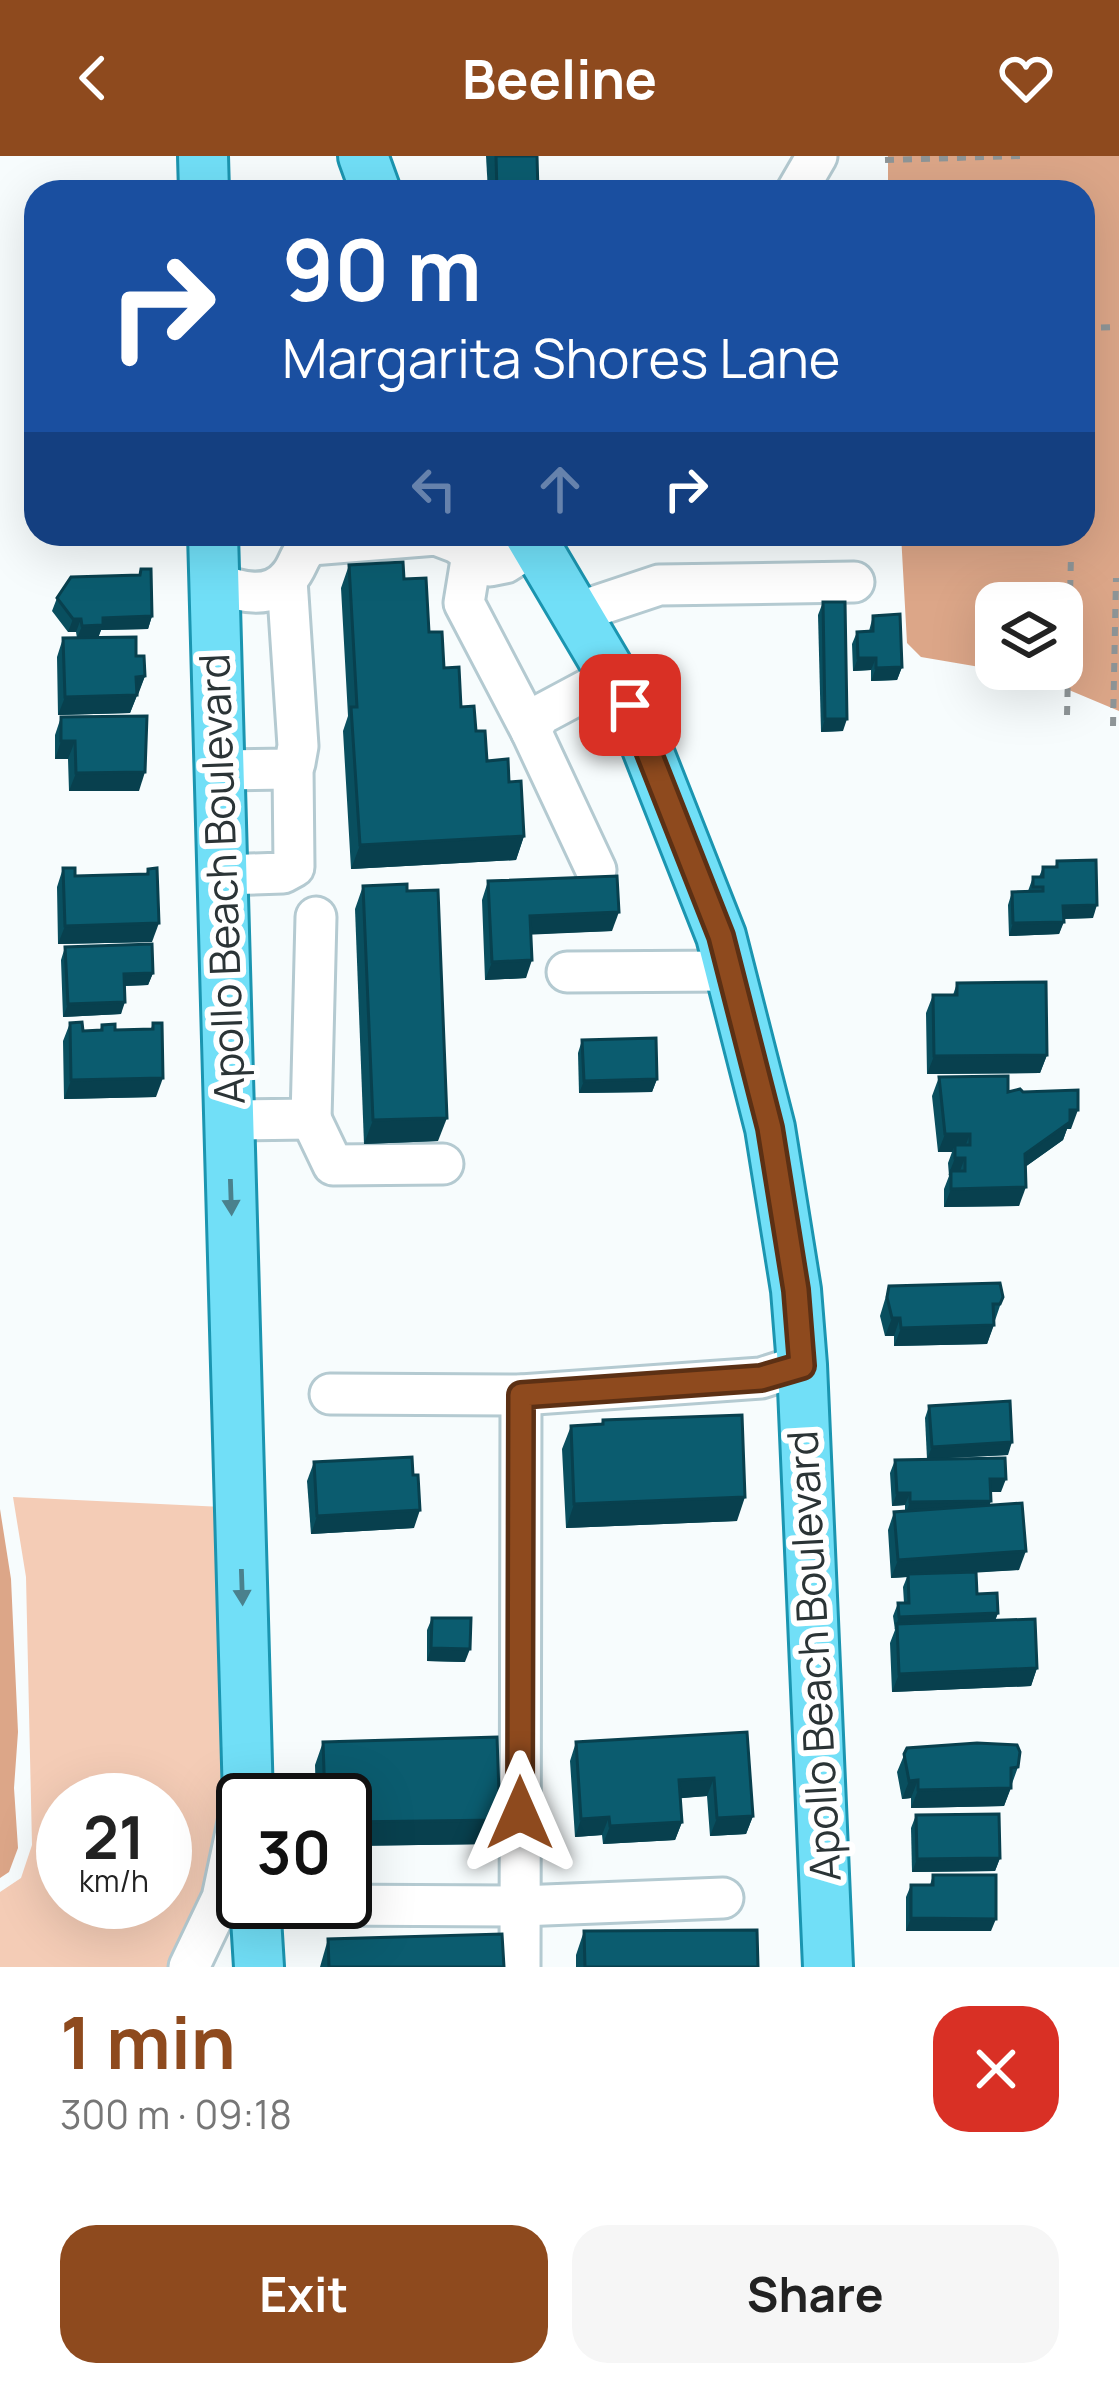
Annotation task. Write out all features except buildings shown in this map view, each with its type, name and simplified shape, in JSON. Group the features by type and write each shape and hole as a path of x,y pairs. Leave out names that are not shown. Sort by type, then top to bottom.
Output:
{"main road":[{"name":"Apollo Beach Boulevard","path":"213,546 248,1773"},
{"name":"Apollo Beach Boulevard","path":"536,546 630,705 721,936 770,1128 796,1290 802,1366 828,1967"},
{"path":"257,1929 259,1967"}],"street":[{"path":"222,875 283,873 297,861 293,767 298,746 287,580 298,556 310,546"},
{"path":"456,546 484,564 498,566 523,546"},
{"path":"472,554 464,603 596,870"},
{"path":"214,582 248,593 287,580"},
{"path":"575,613 659,585 854,582"},
{"path":"531,731 539,716 613,676"},
{"path":"220,770 293,767"},
{"path":"316,916 311,1119 334,1165 442,1164"},
{"path":"567,972 730,971"},
{"path":"229,1120 311,1119"},
{"path":"331,1394 521,1395 761,1378 802,1366"},
{"path":"520,1967 521,1395"},
{"path":"372,1905 520,1906 723,1898"},
{"path":"189,1967 216,1911"}],"path":[{"path":"885,160 1021,156"},
{"path":"1067,715 1070,556"},
{"path":"1113,726 1116,578"}],"shaded area":[{"path":"888,156 1119,156 1119,711 1069,690 1083,690 1083,582 975,582 975,666 921,657 907,643 902,546 1095,546 1095,180 888,180"},
{"path":"13,1497 223,1507 230,1773 216,1773 216,1849 207,1894 192,1924 192,1773 36,1773 36,1929 190,1929 171,1967 0,1967 0,1892 21,1878 32,1845 26,1577"},
{"path":"0,1509 11,1579 18,1848 9,1872 0,1878"}],"route":[{"path":"520,1813 521,1395 761,1378 802,1366 796,1290 770,1128 721,936 630,705"}]}
